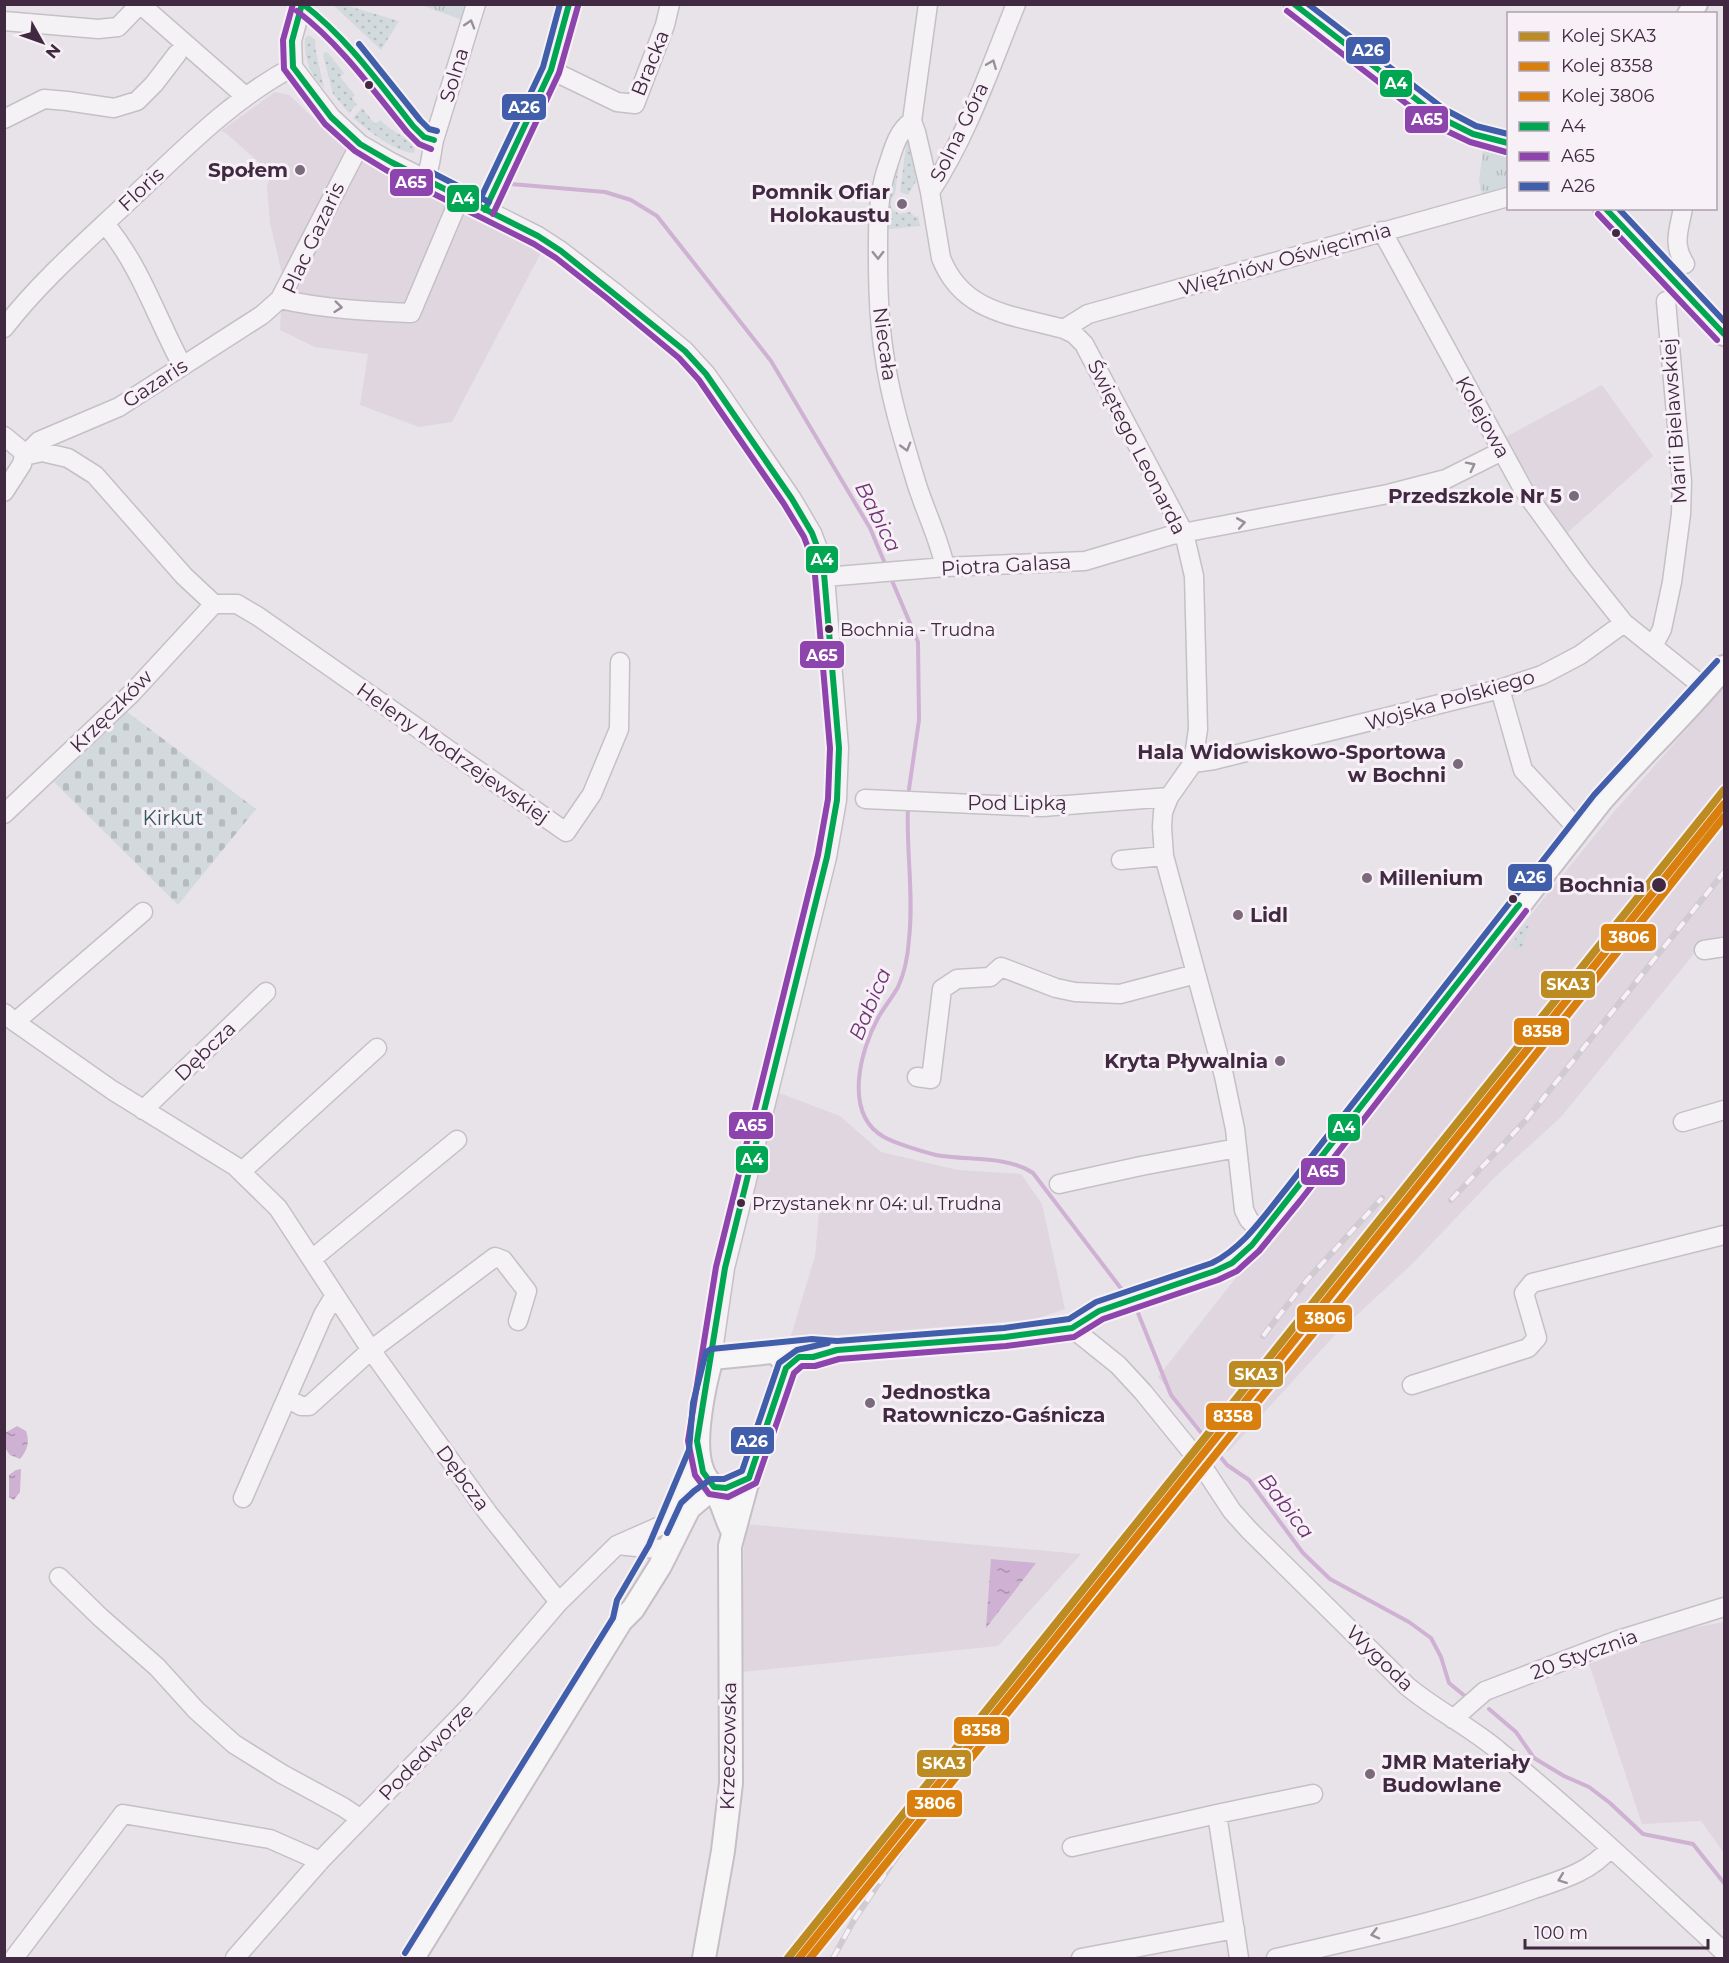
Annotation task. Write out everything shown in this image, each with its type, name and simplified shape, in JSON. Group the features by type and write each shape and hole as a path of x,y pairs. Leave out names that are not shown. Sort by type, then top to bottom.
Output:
{"main road":[{"path":"1607,210 1725,334"},
{"path":"664,1548 669,1522 698,1452 708,1372 712,1358 780,1360 813,1348 837,1350 1005,1337 1072,1328 1099,1311 1224,1267 1240,1258 1263,1233 1578,829 1624,774 1725,667"},
{"name":"Krzeczowska","path":"704,1959 723,1851 731,1783 730,1546 780,1360"},
{"name":"Krzeczowska","path":"698,1452 702,1470 714,1488 733,1532"},
{"path":"413,1959 621,1621 633,1609 664,1548 689,1508 714,1488 726,1488 749,1478"}],"street":[{"path":"4,21 98,29 118,27 140,4 245,96"},
{"path":"302,4 292,41 293,67 315,99 331,117 360,144 561,250 685,351 706,374 792,499 818,546 825,577 839,748 837,800 827,857 725,1268 712,1358"},
{"name":"Solna","path":"425,179 430,168 434,140 476,4"},
{"path":"485,210 551,70 569,4"},
{"name":"Bracka","path":"551,70 617,102 635,104 665,25 670,4"},
{"name":"Niecała","path":"928,4 912,122 930,192"},
{"name":"Solna Góra","path":"1016,4 973,111 943,172 930,192 941,258 958,288 972,300 989,309 1064,329"},
{"path":"1293,4 1439,117 1473,134 1507,142"},
{"path":"4,119 44,99 68,100 114,108 137,101 154,84 177,54"},
{"name":"Floris","path":"4,328 51,275 245,96 266,81 293,67"},
{"name":"Niecała","path":"912,122 903,127 897,137 879,196 881,335 899,421 920,495 945,567"},
{"name":"Plac Gazaris","path":"360,144 280,299 297,303 411,313 460,197"},
{"name":"Więźniów Oświęcimia","path":"1064,329 1088,314 1507,198"},
{"path":"1683,210 1676,243 1685,264"},
{"path":"105,224 122,245 140,276 182,365"},
{"name":"Kolejowa","path":"1382,231 1522,489 1624,623 1706,689"},
{"name":"Gazaris","path":"24,456 39,441 119,407 262,315 280,299"},
{"name":"Marii Bielawskiej","path":"1653,646 1662,628 1672,582 1681,514 1682,482 1666,301"},
{"name":"Świętego Leonarda","path":"1064,329 1074,334 1084,344 1184,533 1194,576 1198,729 1193,763 1169,797 1164,812 1162,826 1164,856 1224,1076 1237,1148 1244,1210 1249,1220 1263,1233"},
{"path":"4,436 21,450 24,456 22,464 4,492"},
{"name":"Piotra Galasa","path":"825,577 945,567 1085,561 1184,533 1388,494 1446,479 1502,451"},
{"path":"24,456 42,452 68,459 95,475 184,576 214,604"},
{"name":"Heleny Modrzejewskiej","path":"214,604 237,604 259,617 566,832 592,794 619,729 620,662"},
{"name":"Krzęczków","path":"4,814 132,693 214,604"},
{"name":"Wojska Polskiego","path":"1193,763 1225,758 1500,689 1542,675 1580,656 1624,623"},
{"path":"1500,689 1523,770 1578,829"},
{"name":"Pod Lipką","path":"865,799 1042,807 1169,797"},
{"path":"1121,860 1164,856"},
{"path":"10,1018 143,912"},
{"path":"1704,950 1725,946"},
{"path":"917,1077 930,1079 942,989 957,979 990,977 1001,967 1056,988 1075,992 1120,994 1196,974"},
{"name":"Dębcza","path":"143,1110 266,992"},
{"name":"Dębcza","path":"10,1018 112,1090 235,1166 278,1208 371,1350 488,1514 559,1602"},
{"path":"241,1172 377,1048"},
{"path":"1683,1122 1725,1110"},
{"path":"312,1259 457,1140"},
{"path":"1059,1184 1237,1148"},
{"path":"1412,1385 1528,1348 1537,1338 1524,1293 1532,1283 1725,1235"},
{"path":"287,1398 301,1406 309,1406 371,1350 495,1257 503,1260 527,1291 518,1322"},
{"path":"243,1498 323,1315 335,1295"},
{"name":"Wygoda","path":"1072,1328 1118,1365 1143,1392 1199,1461 1232,1511 1249,1530 1407,1686 1483,1737 1534,1779 1725,1952"},
{"name":"Podedworze","path":"235,1959 320,1861 471,1705 559,1602 617,1545 669,1522"},
{"path":"617,1545 664,1548"},
{"path":"59,1577 157,1667 196,1710 234,1744 361,1819"},
{"name":"20 Stycznia","path":"1453,1719 1485,1691 1618,1640 1725,1607"},
{"path":"1072,1847 1313,1794"},
{"path":"4,1953 13,1959 123,1814 270,1839 320,1861"},
{"path":"1217,1814 1239,1959"},
{"path":"1276,1959 1484,1907 1570,1876 1601,1858 1610,1848"},
{"path":"1081,1959 1235,1929"}],"shaded area":[{"path":"275,92 289,95 336,139 362,159 545,245 452,422 419,427 360,405 368,354 315,347 280,330 283,278 270,223 267,186 271,173 221,131"},
{"name":"Przedszkole Nr 5","path":"1602,385 1653,456 1565,535 1504,438"},
{"path":"1724,687 1724,938 1702,944 1561,1117 1494,1178 1412,1264 1332,1338 1228,1452 1206,1434 1158,1377 1330,1158 1406,1069 1613,813"},
{"path":"774,1091 840,1116 881,1152 958,1170 1021,1174 1042,1204 1065,1309 1032,1320 790,1339 815,1256 819,1213 748,1197"},
{"path":"744,1524 1081,1554 998,1646 742,1672"},
{"path":"1724,1622 1724,1853 1701,1821 1642,1824 1589,1664 1681,1630"}],"green space":[{"path":"333,5 345,5 399,21 381,50"},
{"path":"421,5 467,5 462,20"},
{"path":"309,35 315,40 324,88 311,71 305,52 305,38"},
{"path":"325,52 344,73 340,77 355,95 352,98 357,104 349,113 333,94 323,55"},
{"path":"362,108 375,124 381,120 408,141 415,150 414,153 390,145 353,118"},
{"path":"907,138 910,140 916,181 908,195 900,192"},
{"path":"902,142 891,208 899,214 910,212 915,217 918,216 920,226 882,230 882,214"},
{"path":"1483,150 1507,157 1507,188 1482,196 1479,180"},
{"name":"Kirkut","path":"126,711 256,809 178,905 54,782"},
{"path":"1525,924 1529,927 1522,948 1516,950 1511,945"}],"water":[{"path":"17,1426 26,1431 28,1439 26,1450 20,1459 10,1455 5,1448 5,1433"},
{"path":"21,1469 20,1492 14,1500 9,1497 9,1475"},
{"path":"991,1559 1036,1563 986,1628"}],"waterway":[{"name":"Babica","path":"511,184 605,192 631,200 657,216 771,361 870,528 886,566"},
{"name":"Babica","path":"890,576 918,642 919,720 908,796"},
{"name":"Babica","path":"908,807 911,906 908,951 898,987 871,1032 861,1064 859,1098 863,1113 871,1127 884,1137 902,1145 948,1157 1011,1163 1033,1173 1126,1295"},
{"name":"Babica","path":"1136,1308 1171,1395 1227,1465 1249,1480 1303,1553 1330,1579 1409,1622 1431,1638 1441,1657 1449,1683 1466,1697"},
{"name":"Babica","path":"1489,1709 1516,1732 1534,1758 1564,1776 1589,1787 1643,1834 1693,1844 1724,1883"}],"railway":[{"path":"1451,1200 1525,1121 1724,872"},
{"path":"1263,1336 1307,1280 1382,1198"},
{"path":"833,1958 854,1920 910,1837 1160,1525"},
{"path":"812,1958 857,1902"}],"rail line":[{"name":"SKA3","path":"788,1958 1724,790"},
{"name":"8358","path":"799,1958 1724,804"},
{"name":"3806","path":"810,1958 1434,1183 1724,817"}],"transit line":[{"name":"A65","path":"293,4 283,40 284,69 325,124 355,151 386,170 534,244 556,258 679,358 699,380 784,504 804,537 814,564 830,748 828,799 818,855 716,1267 688,1441 695,1475 709,1494 728,1497 756,1483 794,1373 802,1366 815,1366 839,1359 1006,1346 1074,1337 1103,1319 1218,1280 1237,1271 1259,1251 1300,1201 1526,911"},
{"name":"A4","path":"302,4 292,41 293,67 331,117 360,144 538,236 561,251 685,351 706,374 792,499 812,533 823,562 839,748 837,800 827,857 725,1268 697,1441 703,1472 714,1487 726,1488 749,1478 786,1368 799,1357 813,1357 837,1350 1005,1337 1072,1328 1099,1311 1232,1263 1252,1245 1519,905"},
{"name":"A4","path":"303,4 348,46 413,126 424,137 434,140"},
{"name":"A26","path":"477,206 543,67 560,4"},
{"name":"A4","path":"485,210 551,70 569,4"},
{"name":"A4","path":"1294,4 1439,117 1473,134 1507,143"},
{"name":"A26","path":"1308,4 1444,109 1476,126 1507,134"},
{"name":"A65","path":"493,214 559,73 578,6"},
{"name":"A65","path":"297,11 342,53 407,132 419,144 431,149"},
{"name":"A65","path":"1287,11 1434,125 1470,142 1506,152"},
{"name":"A26","path":"359,44 420,120 429,129 437,131"},
{"name":"A26","path":"429,171 489,202"},
{"name":"A4","path":"1607,210 1724,334"},
{"name":"A26","path":"1620,210 1724,321"},
{"name":"A65","path":"1598,214 1717,340"},
{"name":"A26","path":"405,1953 613,1618 617,1600 649,1545 689,1450 693,1403 706,1352 711,1349 812,1339 837,1341 1004,1328 1069,1319 1096,1302 1212,1263 1223,1256 1244,1240 1261,1220 1594,795 1717,661"},
{"name":"A26","path":"667,1533 681,1503 694,1491 711,1479 724,1479 742,1471 779,1363 797,1350 828,1343"}],"place":[{"name":"Społem","path":"300,170"},
{"name":"Pomnik Ofiar Holokaustu","path":"902,204"},
{"name":"Przedszkole Nr 5","path":"1574,496"},
{"name":"Bochnia - Trudna","path":"829,629"},
{"name":"Hala Widowiskowo-Sportowa w Bochni","path":"1458,764"},
{"name":"Millenium","path":"1367,878"},
{"name":"Bochnia","path":"1659,885"},
{"name":"Lidl","path":"1238,915"},
{"name":"Kryta Pływalnia","path":"1280,1061"},
{"name":"Przystanek nr 04: ul. Trudna","path":"741,1203"},
{"name":"Jednostka Ratowniczo-Gaśnicza","path":"870,1403"},
{"name":"JMR Materiały Budowlane","path":"1370,1774"}]}
